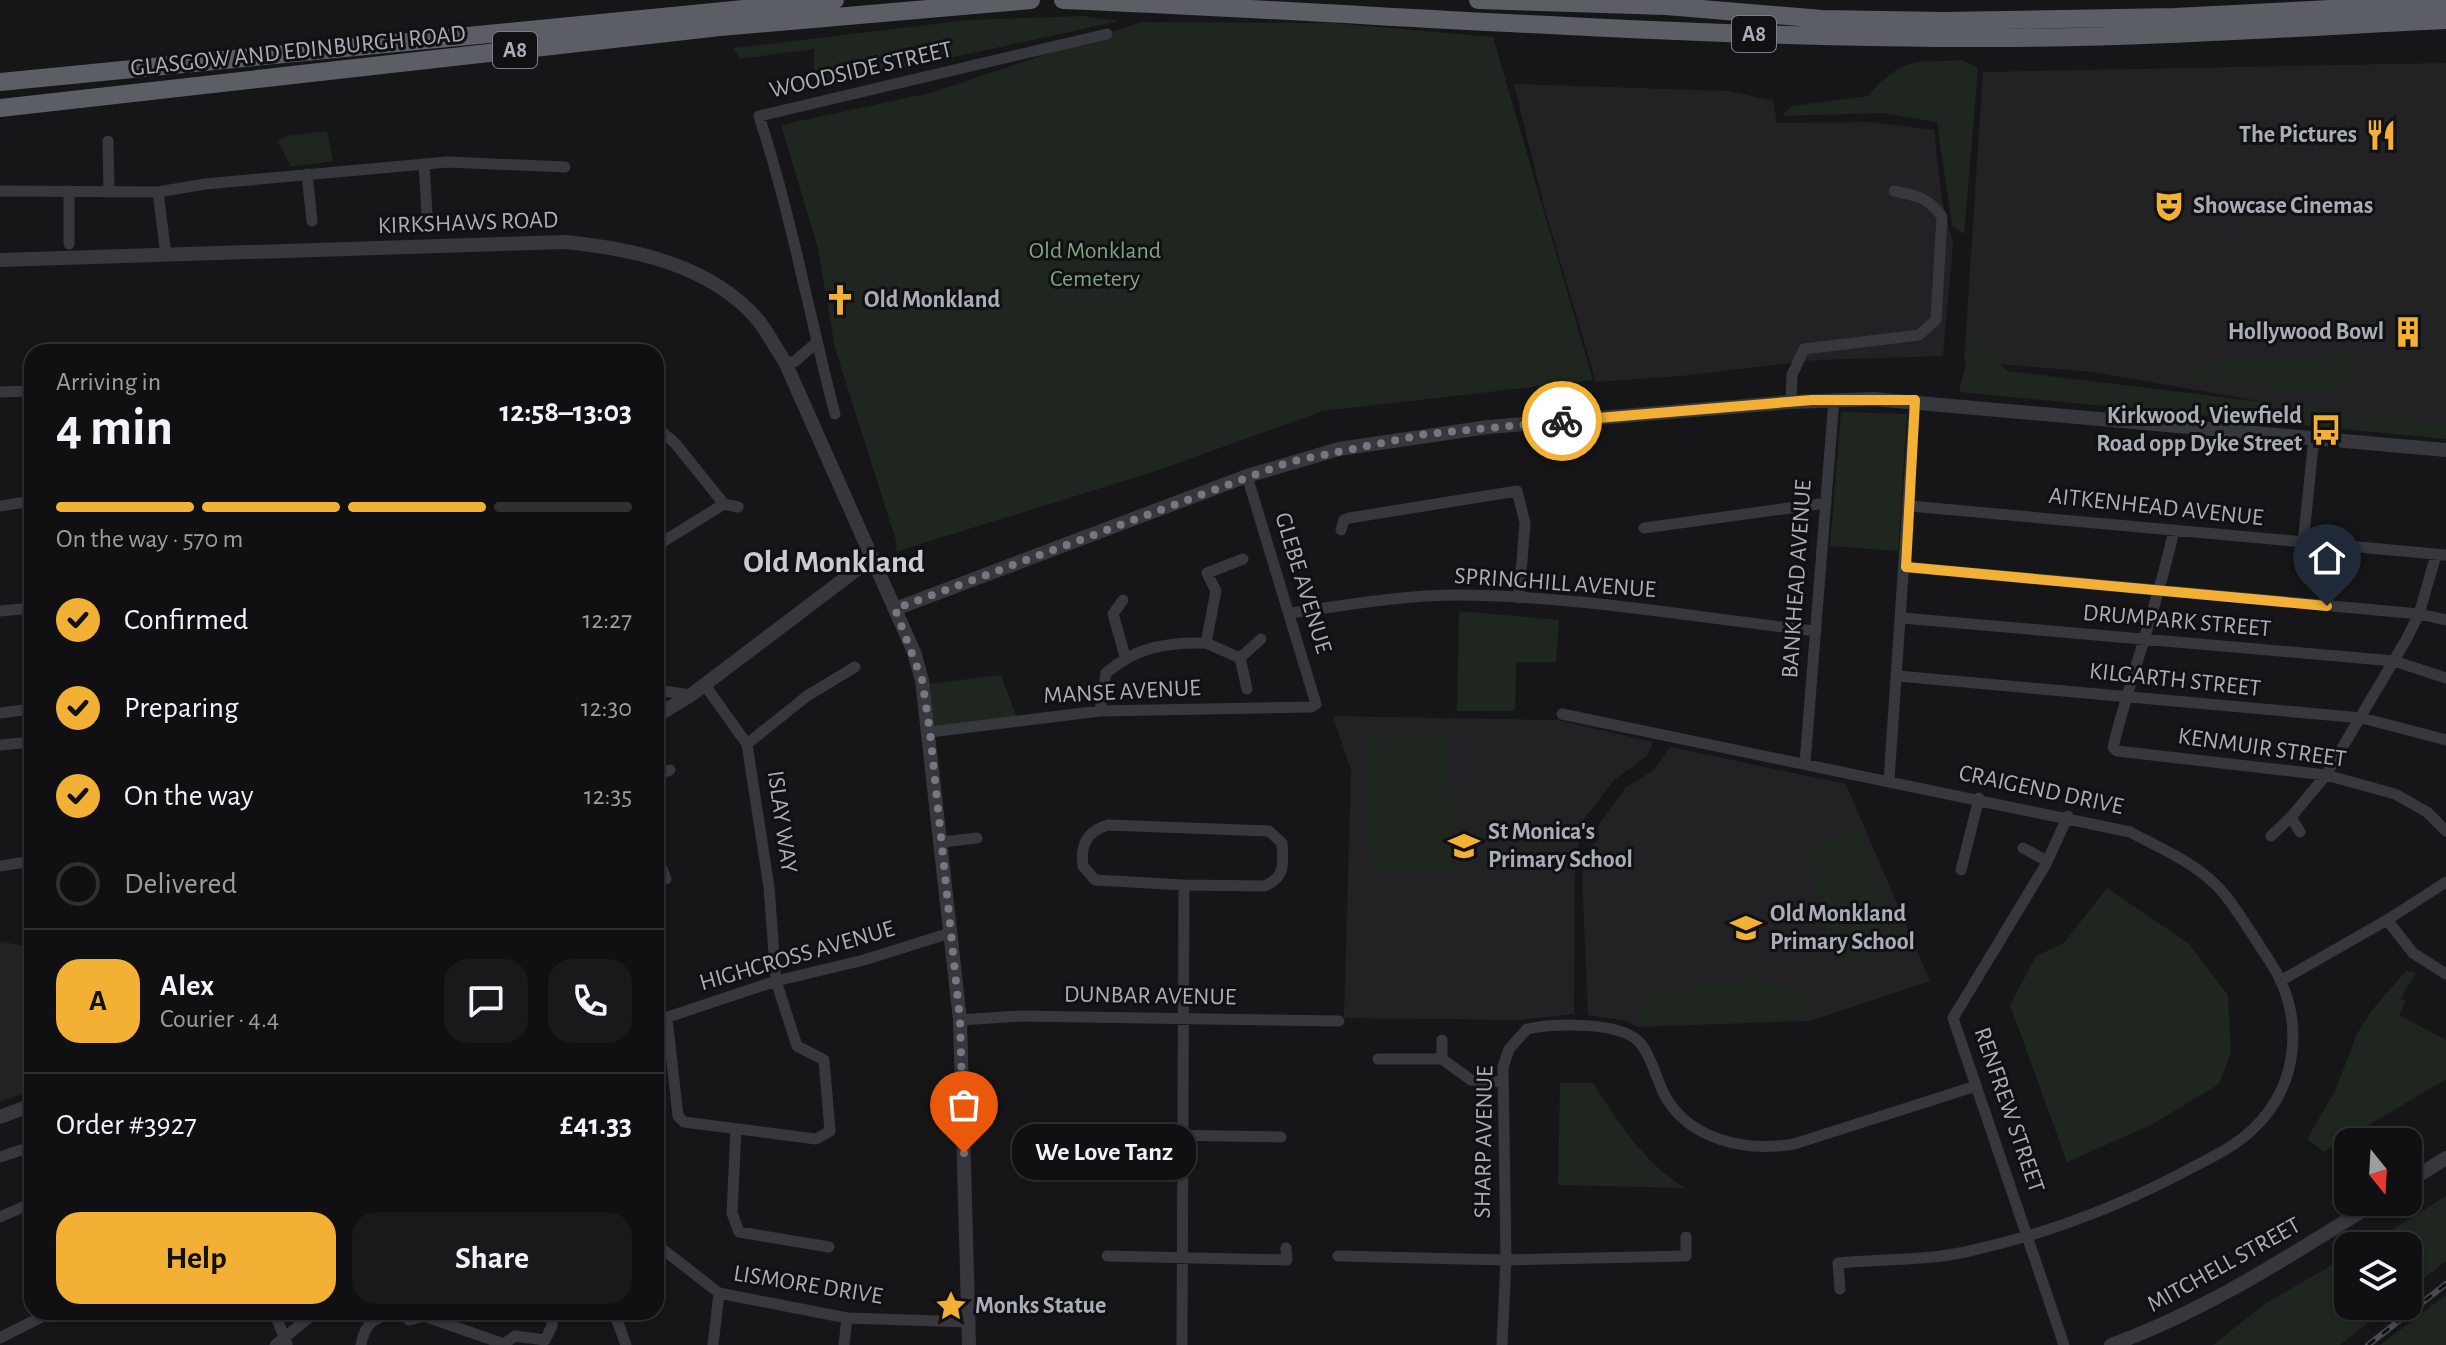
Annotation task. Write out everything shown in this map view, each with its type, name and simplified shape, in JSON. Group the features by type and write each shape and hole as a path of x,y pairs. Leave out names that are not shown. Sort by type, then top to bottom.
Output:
{"highway":[{"name":"GLASGOW AND EDINBURGH ROAD","path":"0,82 724,6 835,0"},
{"name":"GLASGOW AND EDINBURGH ROAD","path":"0,108 720,27 1031,0"},
{"name":"A8","path":"1063,0 1671,31 2000,38 2171,34 2446,20"},
{"name":"A8","path":"1478,0 1666,6 1822,19 1944,21 2175,17 2446,3"},
{"path":"2366,8 2432,0"},
{"path":"2171,34 2446,28"}],"street":[{"name":"WOODSIDE STREET","path":"835,414 816,343 793,229 759,116 1107,34"},
{"path":"108,141 109,192"},
{"path":"0,191 158,192 424,164 565,167"},
{"path":"424,164 427,215"},
{"path":"307,174 312,221"},
{"path":"69,191 69,244"},
{"path":"1791,402 1792,375 1804,349 1919,335 1936,320 1942,217 1935,205 1921,196 1894,191"},
{"path":"158,192 166,255"},
{"name":"KIRKSHAWS ROAD","path":"0,260 566,242 634,251 695,274 716,286 758,320 785,362 872,558"},
{"path":"785,362 794,362 816,343"},
{"path":"0,392 24,391"},
{"path":"895,609 1247,476 1339,449 1426,434 1834,399 1915,400 2446,450"},
{"name":"BANKHEAD AVENUE","path":"1805,763 1834,399"},
{"path":"1889,780 1906,567 1915,400"},
{"path":"664,434 724,504 738,507"},
{"path":"2303,544 2314,437"},
{"name":"GLEBE AVENUE","path":"1247,476 1316,704"},
{"path":"1341,530 1344,520 1349,518 1517,491 1525,523 1519,598"},
{"path":"0,506 24,502"},
{"path":"1644,528 1826,503"},
{"path":"664,541 724,504"},
{"name":"AITKENHEAD AVENUE","path":"1910,506 2441,555"},
{"path":"2125,697 2140,641 2161,590 2174,530"},
{"path":"2271,836 2326,775 2362,718 2419,614 2441,555"},
{"path":"664,711 691,695 872,558 922,680 930,732 960,1020 969,1345"},
{"path":"1206,643 1216,591 1207,573 1243,559"},
{"path":"1906,567 2419,614 2446,620"},
{"name":"SPRINGHILL AVENUE","path":"1290,613 1356,603 1457,595 1519,598 1816,631"},
{"path":"1123,600 1113,614 1125,656"},
{"path":"0,611 24,609"},
{"name":"DRUMPARK STREET","path":"1902,618 2394,661 2446,678"},
{"path":"1240,658 1261,639"},
{"path":"1100,711 1106,673 1125,656 1170,642 1206,643 1240,658"},
{"path":"1240,658 1247,689"},
{"path":"747,744 807,696 855,667"},
{"name":"KILGARTH STREET","path":"1898,676 2362,718 2446,740"},
{"name":"ISLAY WAY","path":"704,684 747,744 769,887 776,981 797,1046 824,1060 830,1131 816,1139 736,1129"},
{"path":"664,691 691,695"},
{"name":"KENMUIR STREET","path":"2125,697 2113,747 2117,751 2326,775 2395,794 2427,812 2446,831"},
{"name":"MANSE AVENUE","path":"930,732 1100,711 1311,707 1316,704"},
{"path":"0,713 24,710"},
{"name":"CRAIGEND DRIVE","path":"1562,714 2068,816 2130,832 2201,873 2224,893 2282,980 2293,1009 2293,1045 2284,1084 2274,1106 2252,1130 2223,1151 2138,1197 2030,1236 1961,1253 1838,1263 1840,1289"},
{"path":"0,745 24,743"},
{"path":"664,772 670,770"},
{"path":"1961,870 1979,798"},
{"name":"RENFREW STREET","path":"2064,1345 2030,1236 1953,1018 2047,861 2068,816"},
{"path":"2291,817 2300,832"},
{"path":"1108,825 1269,831 1282,843 1283,871 1275,882 1264,886 1184,885 1095,880 1083,866 1084,844 1090,834 1108,825"},
{"path":"942,842 977,838"},
{"path":"2023,848 2047,861"},
{"path":"0,866 24,862"},
{"path":"664,874 666,879"},
{"path":"2282,980 2446,882"},
{"path":"1182,1345 1184,885"},
{"path":"2387,920 2413,953 2446,974"},
{"name":"HIGHCROSS AVENUE","path":"664,1018 776,981 864,960 950,933"},
{"name":"DUNBAR AVENUE","path":"960,1020 1020,1016 1339,1021"},
{"name":"SHARP AVENUE","path":"1502,1345 1506,1260 1502,1082 1509,1049 1527,1029 1582,1026 1621,1030 1641,1044 1664,1095 1688,1122 1724,1141 1774,1147 1885,1117 1976,1086"},
{"path":"664,1031 678,1116 684,1122 736,1129 732,1213 739,1232 829,1247"},
{"path":"1442,1040 1442,1059"},
{"path":"1378,1059 1442,1059 1471,1080 1502,1082"},
{"path":"0,1117 24,1108"},
{"path":"1098,1134 1281,1137"},
{"path":"0,1157 24,1151"},
{"path":"2422,1173 2446,1158"},
{"path":"0,1217 24,1206"},
{"name":"MITCHELL STREET","path":"2111,1345 2132,1341 2242,1284 2353,1216"},
{"path":"1338,1256 1506,1260 1686,1256 1686,1237"},
{"path":"1107,1256 1287,1260 1286,1248"},
{"name":"LISMORE DRIVE","path":"664,1250 719,1293 847,1318 969,1322"},
{"path":"713,1345 719,1293"},
{"path":"844,1345 847,1318"},
{"path":"0,1338 35,1320"},
{"path":"276,1320 282,1343 307,1320"},
{"path":"361,1345 364,1328 372,1320"},
{"path":"435,1320 504,1344 515,1336 545,1340 552,1320"},
{"path":"617,1320 626,1345"}],"shaded area":[{"path":"2446,63 2446,424 2288,406 2092,372 1964,361 1983,72"},
{"path":"1514,84 1729,91 1773,101 1777,123 1872,122 1934,130 1942,200 1953,243 1943,356 1817,360 1681,376 1596,382 1545,210"},
{"name":"St Monica's Primary School","path":"1333,716 1556,720 1653,742 1648,755 1614,780 1581,823 1575,870 1574,1014 1520,1020 1344,1018 1351,770"},
{"name":"Old Monkland Primary School","path":"1670,747 1846,784 1930,981 1810,1021 1637,1027 1627,1021 1588,1015 1582,875 1589,847 1599,839 1598,826 1625,788 1655,769"},
{"path":"0,941 24,946 24,1093 0,1102"}],"green space":[{"path":"1084,16 1119,21 826,85 814,69 814,49 740,59 734,48 968,20"},
{"name":"Old Monkland Cemetery","path":"1141,22 1333,23 1493,37 1593,380 1323,411 1156,471 895,552 897,544 835,348 818,248 781,125 934,92"},
{"path":"1963,60 1978,68 1964,234 1952,226 1937,122 1883,113 1782,116 1792,106 1868,96 1891,74 1910,64"},
{"path":"327,131 333,161 291,167 278,141 286,136"},
{"path":"1973,334 2007,371 2446,424 2446,439 1959,392"},
{"path":"2354,355 2349,377 2326,395 2191,380 2190,364"},
{"path":"1841,412 1907,414 1898,551 1830,546"},
{"path":"1459,611 1559,620 1556,662 1516,662 1515,711 1457,711"},
{"path":"1001,675 1017,718 933,727 928,684"},
{"path":"1449,735 1453,871 1371,874 1367,737"},
{"path":"1857,827 1904,937 1846,962 1799,852"},
{"path":"2107,888 2188,943 2228,995 2231,1053 2219,1084 2151,1125 2067,1162 2010,1005 2036,956 2064,943"},
{"path":"2406,971 2416,973 2401,998 2405,1001 2399,1015 2446,1040 2446,1079 2364,1128 2334,1128 2334,1146 2324,1152 2307,1139 2335,1091 2357,1034 2372,1010"},
{"path":"1761,979 1808,994 1818,1008 1799,1020 1639,1024 1646,991"},
{"path":"1560,1083 1593,1083 1645,1154 1685,1188 1558,1185"},
{"path":"2446,1196 2446,1261 2422,1280 2422,1232 2388,1232 2414,1216 2422,1216 2422,1211"},
{"path":"2334,1264 2334,1320 2371,1320 2340,1345 2213,1345 2266,1303"},
{"path":"2446,1295 2446,1345 2380,1345 2413,1320 2422,1320 2422,1313"}],"railway":[{"path":"2368,1345 2446,1284"}],"way so far":[{"path":"964,1153 960,1020 930,732 922,680 914,652 895,609 1289,462 1358,445 1426,434 1562,421"}],"place":[{"name":"The Pictures","path":"2381,135"},
{"name":"Showcase Cinemas","path":"2169,206"},
{"name":"Old Monkland","path":"840,300"},
{"name":"Hollywood Bowl","path":"2408,332"},
{"name":"Kirkwood, Viewfield Road opp Dyke Street","path":"2326,430"},
{"name":"St Monica's Primary School","path":"1464,846"},
{"name":"Old Monkland Primary School","path":"1746,928"},
{"name":"We Love Tanz","path":"964,1153"},
{"name":"Monks Statue","path":"951,1306"}],"district":[{"name":"Old Monkland","path":"834,562"}],"route":[{"path":"1562,421 1812,400 1915,400 1906,567 2327,606"}]}
